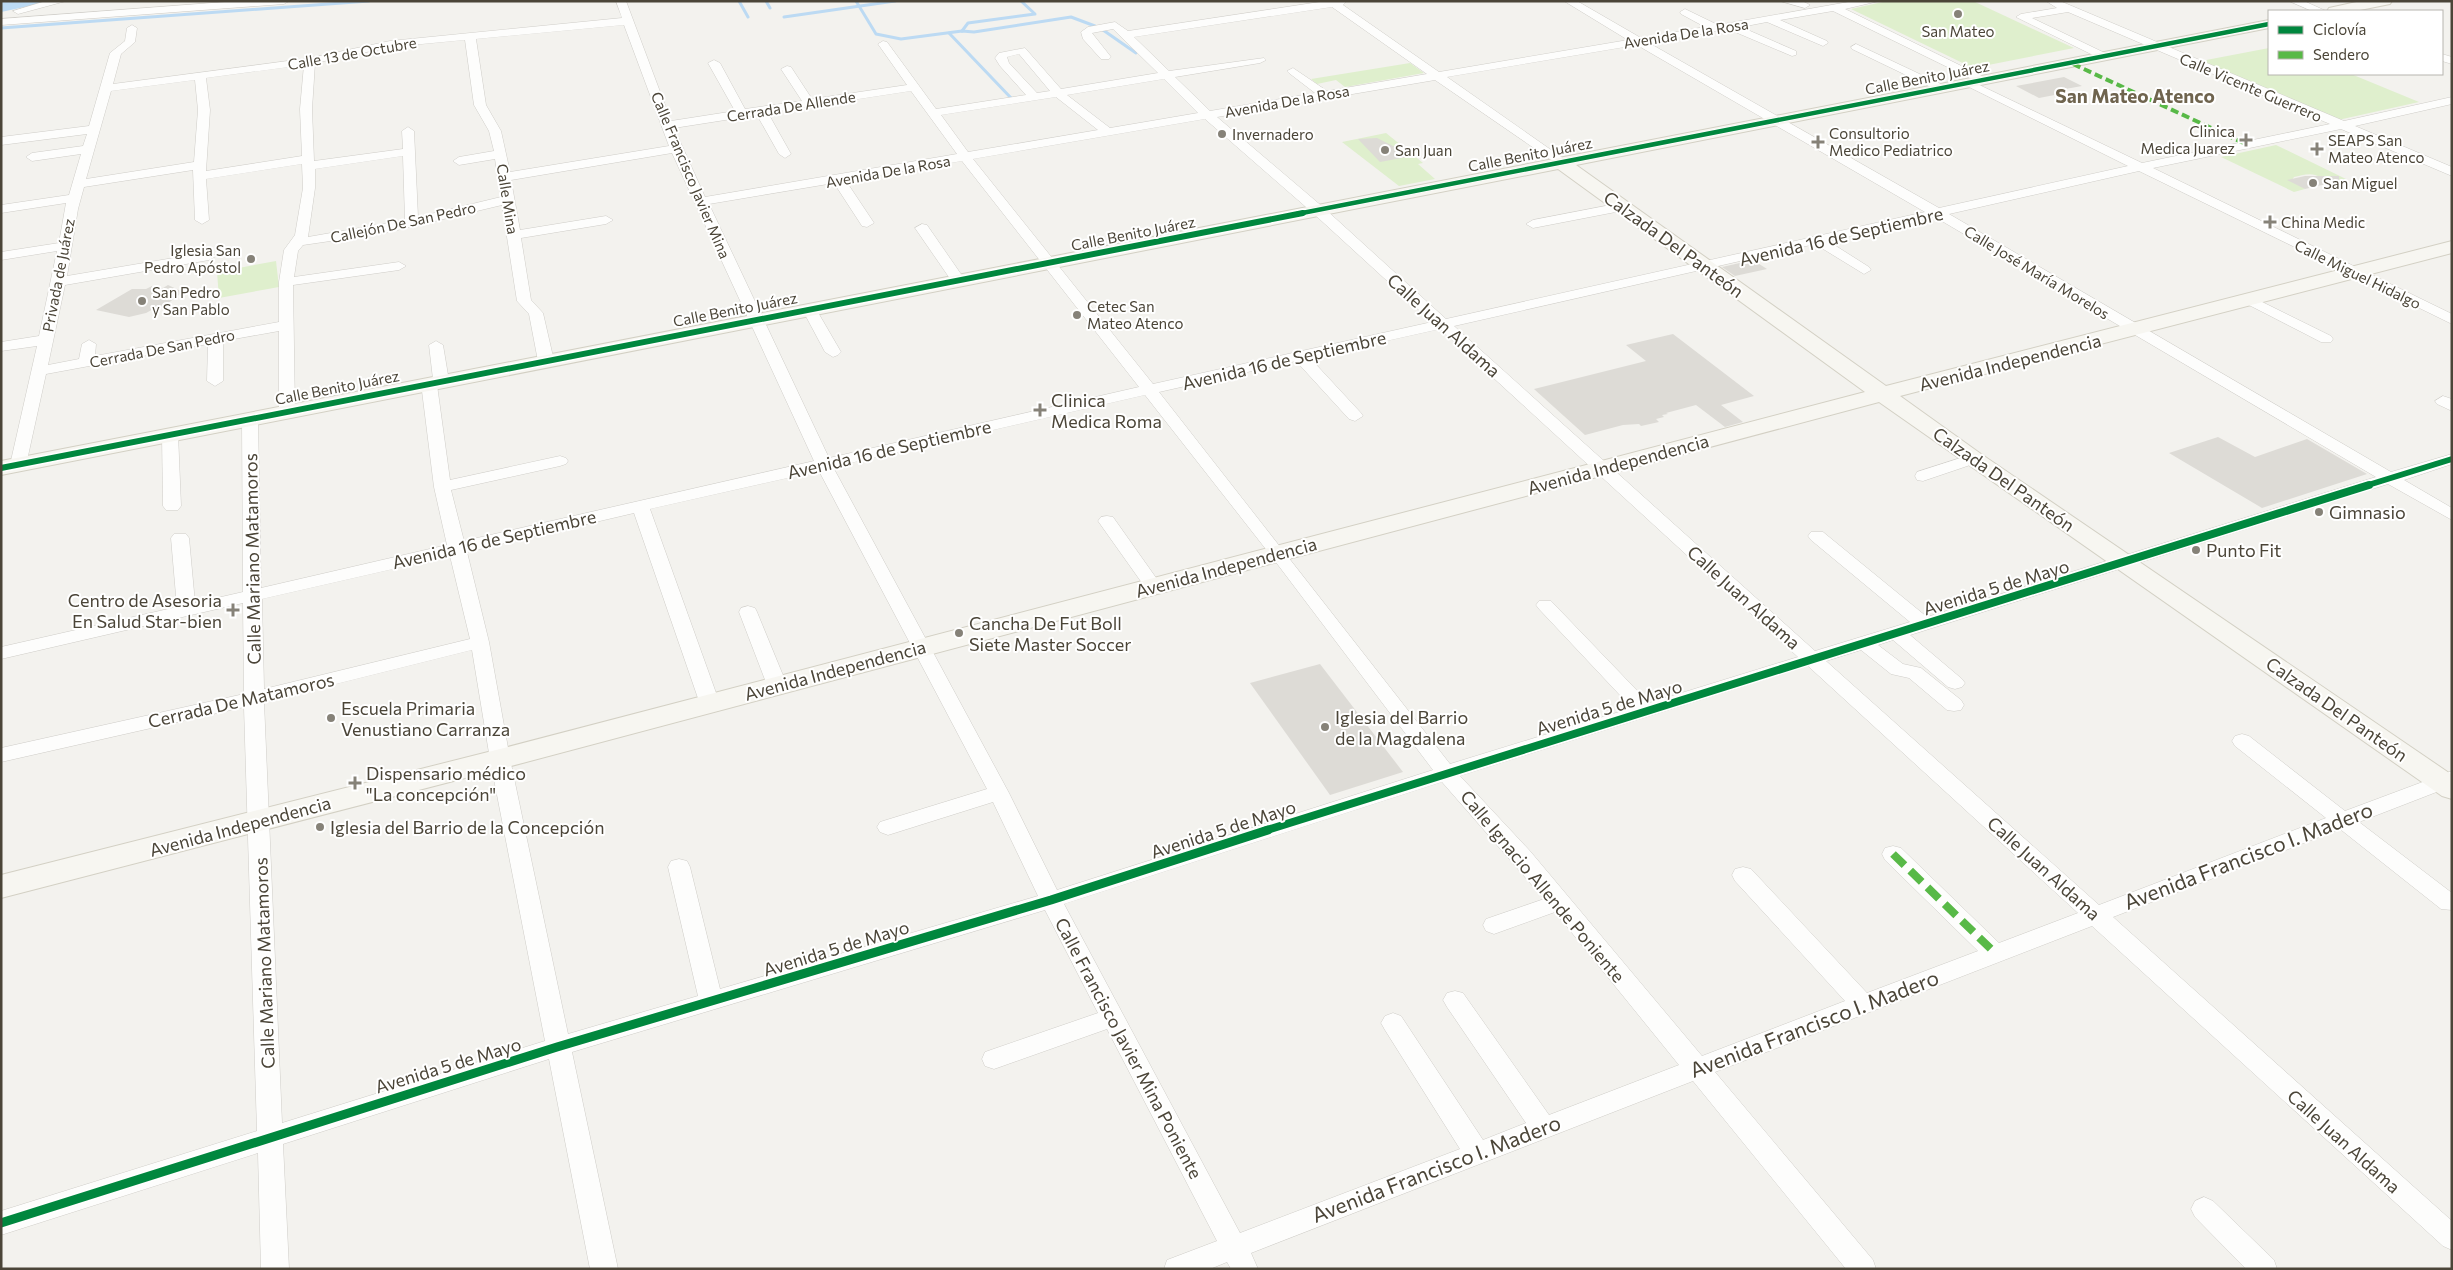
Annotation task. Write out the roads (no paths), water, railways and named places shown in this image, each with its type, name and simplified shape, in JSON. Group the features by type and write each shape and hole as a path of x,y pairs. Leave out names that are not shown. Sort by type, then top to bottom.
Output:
{"main road":[{"path":"2339,10 2385,1"},
{"name":"Calle Benito Juárez","path":"10,466 287,410 1319,211 1560,162 2268,24"},
{"name":"Calzada Del Panteón","path":"1560,162 1973,459 2448,782"},
{"name":"Avenida Independencia","path":"1,887 260,822 1600,468 2452,247"}],"street":[{"path":"1,14 60,1"},
{"path":"1,22 284,1"},
{"name":"Calle Francisco Javier Mina","path":"620,1 676,149 755,320"},
{"path":"1105,57 1087,37 1086,32 1092,29 1115,26 1126,35 1346,1"},
{"name":"Calle José María Morelos","path":"1569,1 1939,214 2452,515"},
{"path":"1785,1 1801,3 1817,11"},
{"name":"Avenida De la Rosa","path":"700,202 839,180 1324,94 1874,1"},
{"name":"Calle Vicente Guerrero","path":"2051,1 2452,172"},
{"path":"2294,1 2318,10"},
{"path":"1332,2 1560,162"},
{"name":"Calle Miguel Hidalgo","path":"1834,8 2141,167 2452,320"},
{"path":"2067,8 2021,17 2103,56"},
{"path":"1685,12 1716,28"},
{"path":"1768,19 1823,43"},
{"name":"Calle 13 de Octubre","path":"106,88 310,61 372,47 628,21"},
{"path":"1730,26 1792,53"},
{"name":"Privada de Juárez","path":"10,466 38,371 59,282 65,241 76,190 116,53 130,42 132,28"},
{"name":"Calle Juan Aldama","path":"1126,35 1208,116 1319,211 1600,468 2452,1238"},
{"name":"Calle Mina","path":"470,36 480,105 496,131 501,154 524,301 536,313 546,361"},
{"name":"Calle Ignacio Allende Poniente","path":"883,44 966,158 1278,553 1446,773 1559,902 1863,1269"},
{"path":"1856,47 1941,88"},
{"path":"1035,97 1004,64 1001,58 1008,52 1021,50 1059,93 1076,109 1109,133"},
{"path":"934,113 1260,60"},
{"path":"287,410 286,282 291,250 299,242 302,235 309,188 306,109 310,61"},
{"path":"714,64 742,114"},
{"path":"788,69 809,103"},
{"path":"1293,71 1324,94"},
{"path":"200,76 204,110 199,171 202,220"},
{"path":"1021,82 1046,78"},
{"name":"Cerrada De Allende","path":"667,125 916,87"},
{"name":"Avenida 16 de Septiembre","path":"1,653 1148,390 1939,214 2141,167 2344,125 2452,100"},
{"path":"761,111 785,154"},
{"path":"1,141 94,130"},
{"path":"411,133 408,152 412,222"},
{"path":"32,157 89,149"},
{"path":"505,177 676,149"},
{"path":"1,209 76,190 199,171 408,152"},
{"path":"459,161 501,154"},
{"path":"27,216 76,190 144,162"},
{"path":"839,180 866,223"},
{"name":"Callejón De San Pedro","path":"299,242 385,229 507,200"},
{"path":"1533,224 1621,206"},
{"path":"514,235 606,220"},
{"path":"922,228 958,280"},
{"path":"1816,240 1864,270"},
{"path":"31,242 65,241"},
{"path":"1,256 65,241"},
{"path":"59,282 209,256"},
{"path":"286,282 399,266"},
{"path":"2250,300 2326,339"},
{"path":"809,309 833,352"},
{"name":"Calle Francisco Javier Mina Poniente","path":"755,320 824,464 919,647 999,794 1051,900 1245,1269"},
{"name":"Cerrada De San Pedro","path":"38,371 287,325"},
{"path":"215,381 216,338"},
{"path":"1,347 45,340"},
{"path":"86,362 89,344"},
{"path":"436,345 435,382 442,487 480,642 500,759 557,1047 604,1269"},
{"path":"1300,356 1355,416"},
{"name":"Calle Mariano Matamoros","path":"250,418 254,698 275,1269"},
{"path":"170,434 172,506"},
{"path":"1923,476 1973,459"},
{"name":"Avenida 5 de Mayo","path":"1,1223 557,1047 1051,900 1446,773 2452,459"},
{"path":"442,487 560,462"},
{"path":"640,506 710,704"},
{"path":"1107,521 1153,586"},
{"path":"1817,536 1924,624"},
{"path":"180,538 187,611"},
{"path":"1545,605 1646,711"},
{"path":"748,612 777,685"},
{"path":"1896,633 1955,683"},
{"name":"Cerrada De Matamoros","path":"1,755 254,698 480,642"},
{"path":"1863,642 1898,670 1914,672 1954,705"},
{"path":"2242,741 2449,903"},
{"name":"Avenida Francisco I. Madero","path":"1177,1269 2341,819 2448,782"},
{"path":"888,826 999,794"},
{"path":"1893,854 1994,952"},
{"path":"679,867 711,1001"},
{"path":"1742,875 1863,1005"},
{"path":"1494,925 1559,902"},
{"path":"1455,1000 1543,1127"},
{"path":"994,1059 1113,1017"},
{"path":"1393,1023 1477,1152"},
{"path":"2204,1209 2264,1269"}],"water":[{"path":"1,1 53,1 1,12"}],"waterway":[{"path":"1,28 369,1"},
{"path":"739,1 748,17"},
{"path":"766,1 770,8"},
{"path":"856,1 859,6"},
{"path":"859,6 895,1"},
{"path":"962,31 968,23 1035,14 1021,1"},
{"path":"784,17 859,6"},
{"path":"859,6 876,34 901,39 962,31"},
{"path":"962,31 974,32 1071,17 1095,26"},
{"path":"1103,30 1136,53"},
{"path":"949,33 1012,99"}],"place":[{"name":"San Mateo","path":"1958,14"},
{"name":"Invernadero","path":"1222,134"},
{"name":"Clinica Medica Juarez","path":"2246,140"},
{"name":"Consultorio Medico Pediatrico","path":"1818,142"},
{"name":"SEAPS San Mateo Atenco","path":"2317,149"},
{"name":"San Juan","path":"1385,150"},
{"name":"San Miguel","path":"2313,183"},
{"name":"China Medic","path":"2270,222"},
{"name":"Iglesia San Pedro Apóstol","path":"251,259"},
{"name":"San Pedro y San Pablo","path":"142,301"},
{"name":"Cetec San Mateo Atenco","path":"1077,315"},
{"name":"Clinica Medica Roma","path":"1040,410"},
{"name":"Gimnasio","path":"2319,512"},
{"name":"Punto Fit","path":"2196,550"},
{"name":"Centro de Asesoria En Salud Star-bien","path":"233,610"},
{"name":"Cancha De Fut Boll Siete Master Soccer","path":"959,633"},
{"name":"Escuela Primaria Venustiano Carranza","path":"331,718"},
{"name":"Iglesia del Barrio de la Magdalena","path":"1325,727"},
{"name":"Dispensario médico \"La concepción\"","path":"355,783"},
{"name":"Iglesia del Barrio de la Concepción","path":"320,827"}],"district":[{"name":"San Mateo Atenco","path":"2135,95"}]}
